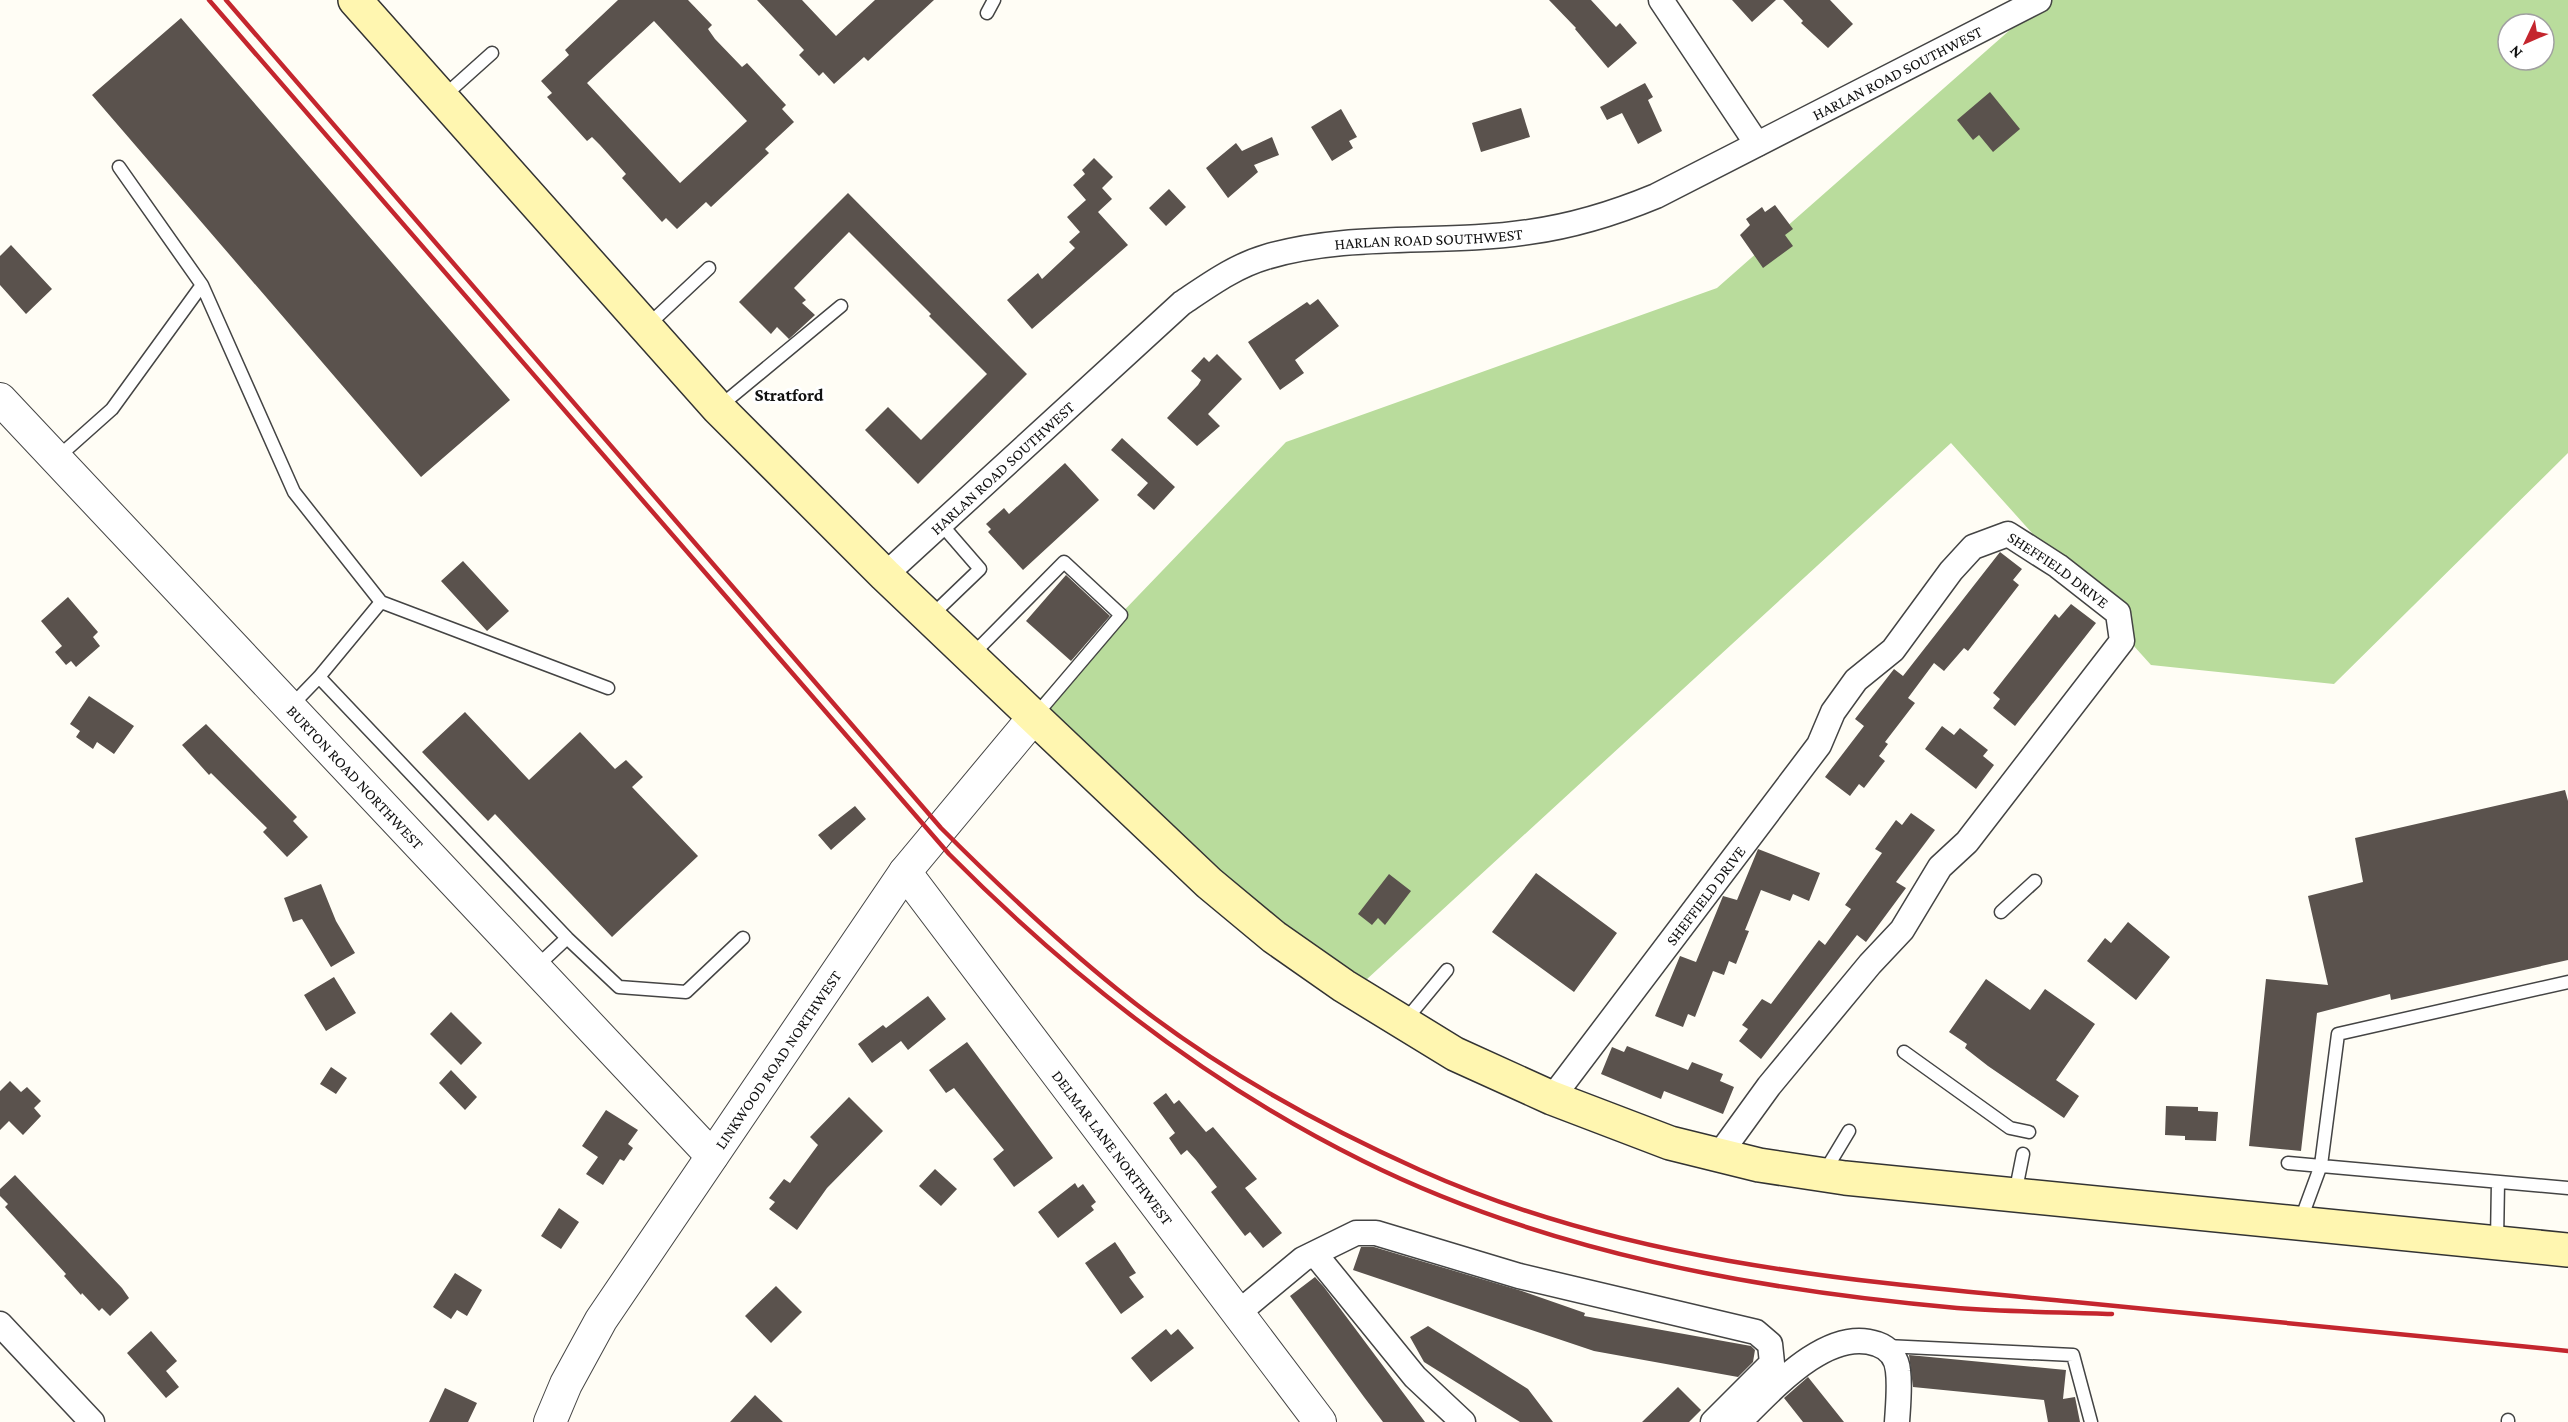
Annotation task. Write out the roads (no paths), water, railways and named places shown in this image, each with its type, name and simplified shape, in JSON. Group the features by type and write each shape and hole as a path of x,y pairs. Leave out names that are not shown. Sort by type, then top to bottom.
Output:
{"main road":[{"path":"355,0 718,408 885,575 1209,884 1274,938 1344,986 1455,1054 1552,1098 1670,1143 1759,1166 2015,1195 2568,1250"}],"street":[{"path":"1661,0 1758,144"},
{"name":"HARLAN ROAD SOUTHWEST","path":"885,575 1182,303 1229,272 1265,257 1307,247 1529,232 1612,214 1656,196 2039,0"},
{"name":"BURTON ROAD NORTHWEST","path":"0,399 712,1156"},
{"name":"SHEFFIELD DRIVE","path":"1552,1098 1819,745 1833,712 1856,680 1893,650 1951,571 1972,547 2008,534 2058,566 2118,613 2122,641 1967,842 1940,867 1902,930 1870,964 1769,1086 1719,1155"},
{"name":"LINKWOOD ROAD NORTHWEST","path":"550,1422 566,1384 601,1320 905,872 1034,717"},
{"name":"DELMAR LANE NORTHWEST","path":"905,872 1320,1422"},
{"path":"1238,1313 1303,1259 1356,1233 1376,1233 1519,1276 1756,1332 1770,1344 1772,1363 1713,1422"},
{"path":"1315,1254 1415,1377 1463,1422"},
{"path":"0,1324 92,1422"},
{"path":"1739,1422 1794,1370 1814,1355 1845,1343 1867,1341 1884,1346 1893,1354 1898,1370 1897,1422"}],"lane":[{"path":"987,13 994,0"},
{"path":"442,98 492,53"},
{"path":"118,167 202,285 294,492 381,602 608,688"},
{"path":"645,328 709,268"},
{"path":"56,458 112,408 202,285"},
{"path":"718,408 841,306"},
{"path":"929,617 980,569 941,524"},
{"path":"971,657 1064,562 1121,615 1034,717"},
{"path":"290,707 320,677 381,602"},
{"path":"320,677 567,938 619,987 687,992 743,938"},
{"path":"2001,912 2035,881"},
{"path":"535,968 567,938"},
{"path":"1404,1023 1447,970"},
{"path":"2300,1223 2321,1165 2338,1034 2568,982"},
{"path":"1904,1052 2010,1128 2029,1132"},
{"path":"1823,1175 1849,1131"},
{"path":"2015,1195 2023,1154"},
{"path":"2288,1163 2568,1188"},
{"path":"2497,1243 2498,1182"},
{"path":"1884,1346 2073,1355 2091,1422"}],"railway":[{"path":"209,0 949,854 1043,943 1093,985 1196,1063 1306,1131 1363,1161 1433,1193 1505,1220 1578,1243 1729,1278 1805,1290 1957,1308 2112,1314"},
{"path":"226,0 941,828 1027,911 1117,989 1188,1042 1262,1089 1340,1132 1420,1170 1498,1202 1578,1227 1659,1247 1824,1276 1908,1286 2568,1351"}],"district":[{"name":"Stratford","path":"789,395"}]}
